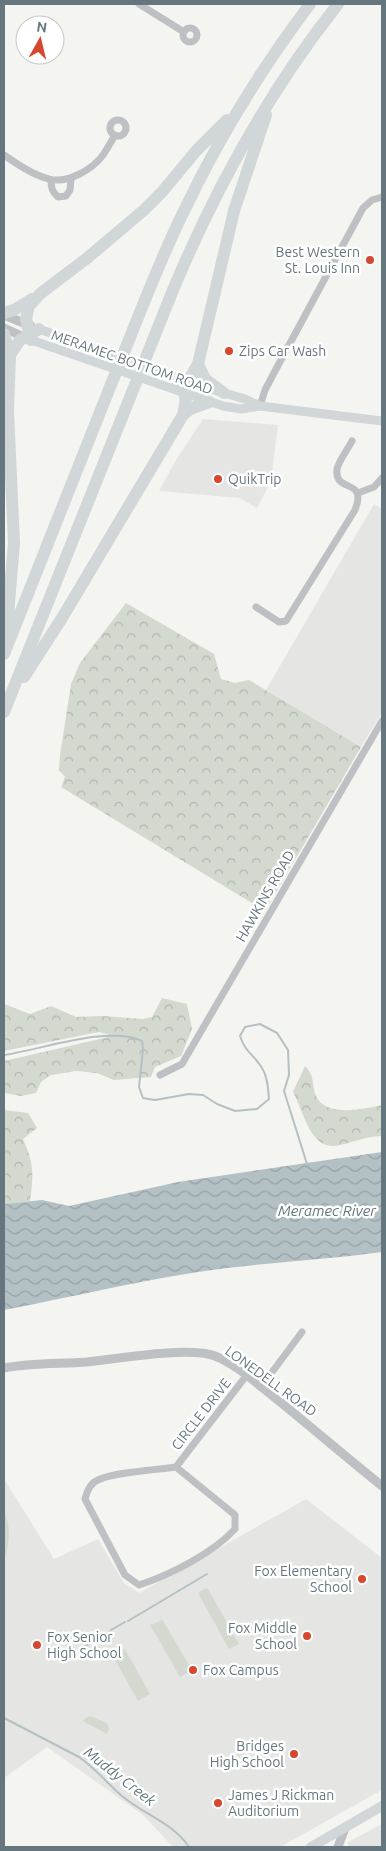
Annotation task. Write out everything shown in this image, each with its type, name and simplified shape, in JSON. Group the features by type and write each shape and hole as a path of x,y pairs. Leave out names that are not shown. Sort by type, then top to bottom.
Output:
{"highway":[{"path":"4,653 167,248 198,182 239,108 278,48 310,4"},
{"path":"6,706 187,256 234,161 271,98 304,49 338,4"},
{"path":"6,706 67,609 182,415 186,399 178,385 194,373 198,364 234,210 271,98"},
{"path":"10,355 15,345 30,333 26,312 29,306 41,294 144,210 162,192 196,151 239,108"},
{"path":"4,314 41,294"},
{"path":"4,334 10,355 8,411 14,543 4,653"},
{"path":"198,364 205,379 224,393"},
{"path":"182,415 190,409 209,402"}],"main road":[{"name":"MERAMEC BOTTOM ROAD","path":"30,333 88,360 178,385 224,393 260,406"},
{"name":"MERAMEC BOTTOM ROAD","path":"30,333 93,348 178,385 209,402 241,409 260,406 382,421"},
{"path":"311,1847 323,1844 382,1806"}],"street":[{"path":"139,4 184,32"},
{"path":"4,155 40,176 51,180 71,179 102,157 115,135"},
{"path":"51,180 51,187 54,194 58,197 66,196 70,190 71,179"},
{"path":"260,406 265,390 363,208 372,200 382,197"},
{"name":"MERAMEC BOTTOM ROAD","path":"4,314 30,333"},
{"name":"MERAMEC BOTTOM ROAD","path":"4,328 30,333"},
{"path":"256,607 279,622 286,621 355,510 359,499 358,493 355,489 346,486 338,475 338,467 352,441"},
{"path":"358,493 374,486 382,478"},
{"name":"HAWKINS ROAD","path":"160,1075 182,1064 382,721"},
{"path":"261,1387 302,1332"},
{"name":"LONEDELL ROAD","path":"4,1368 29,1364 198,1353 216,1357 261,1387 382,1486"},
{"name":"CIRCLE DRIVE","path":"176,1467 234,1516 235,1529 226,1538 200,1555 159,1579 139,1586 125,1575 85,1498 87,1490 96,1480 111,1476 176,1467 246,1376"},
{"path":"338,1847 346,1828"}],"shaded area":[{"path":"203,419 278,425 271,481 257,508 240,498 159,491 176,460"},
{"path":"374,504 382,509 382,712 361,747 266,690"},
{"name":"Fox Campus","path":"4,1479 54,1559 98,1539 124,1583 139,1593 306,1499 382,1558 382,1790 280,1847 173,1847 143,1815 47,1747 4,1778"},
{"path":"382,1824 382,1847 348,1847 348,1842"}],"green space":[{"path":"126,603 214,654 221,679 235,683 249,680 361,747 265,911 61,787 65,777 59,770 60,755 71,684 80,663"},
{"path":"162,998 187,1004 192,1029 181,1056 155,1067 151,1077 114,1080 97,1073 76,1071 51,1075 41,1082 36,1093 21,1096 4,1093 4,1061 113,1036 99,1032 4,1051 4,1004 30,1014 51,1006 76,1017 103,1016 143,1019 152,1017"},
{"path":"305,1066 311,1074 317,1098 329,1108 347,1110 382,1105 382,1136 330,1146 322,1143 315,1137 309,1129 293,1092"},
{"path":"4,1110 28,1113 37,1128 23,1139 32,1169 30,1201 4,1204"},
{"path":"4,1510 9,1535 4,1560"},
{"path":"206,1588 239,1644 229,1649 198,1593"},
{"path":"159,1614 192,1670 180,1677 148,1621 151,1625 162,1620"},
{"path":"125,1649 150,1694 138,1701 111,1653"},
{"path":"90,1716 107,1723 109,1728 107,1734 83,1721"}],"water":[{"name":"Meramec River","path":"382,1152 382,1252 199,1272 4,1310 4,1204 42,1200 69,1206 178,1182"}],"waterway":[{"path":"4,1055 93,1037 128,1037 142,1041 143,1050 139,1087 143,1098 155,1100 189,1094 203,1095 217,1104 235,1111 257,1109 269,1099 267,1079 262,1068 247,1050 240,1036 245,1027 260,1024 277,1033 288,1050 289,1075 284,1091 307,1164"},
{"path":"128,1621 207,1574"},
{"path":"111,1630 125,1622"},
{"path":"93,1641 110,1632"},
{"path":"79,1649 91,1643"},
{"name":"Muddy Creek","path":"4,1718 79,1757 122,1796 175,1831 189,1847"}],"place":[{"name":"Best Western St. Louis Inn","path":"370,260"},
{"name":"Zips Car Wash","path":"229,351"},
{"name":"QuikTrip","path":"218,479"},
{"name":"Fox Elementary School","path":"362,1579"},
{"name":"Fox Middle School","path":"307,1636"},
{"name":"Fox Senior High School","path":"37,1645"},
{"name":"Fox Campus","path":"193,1670"},
{"name":"Bridges High School","path":"294,1754"},
{"name":"James J Rickman Auditorium","path":"218,1803"}]}
